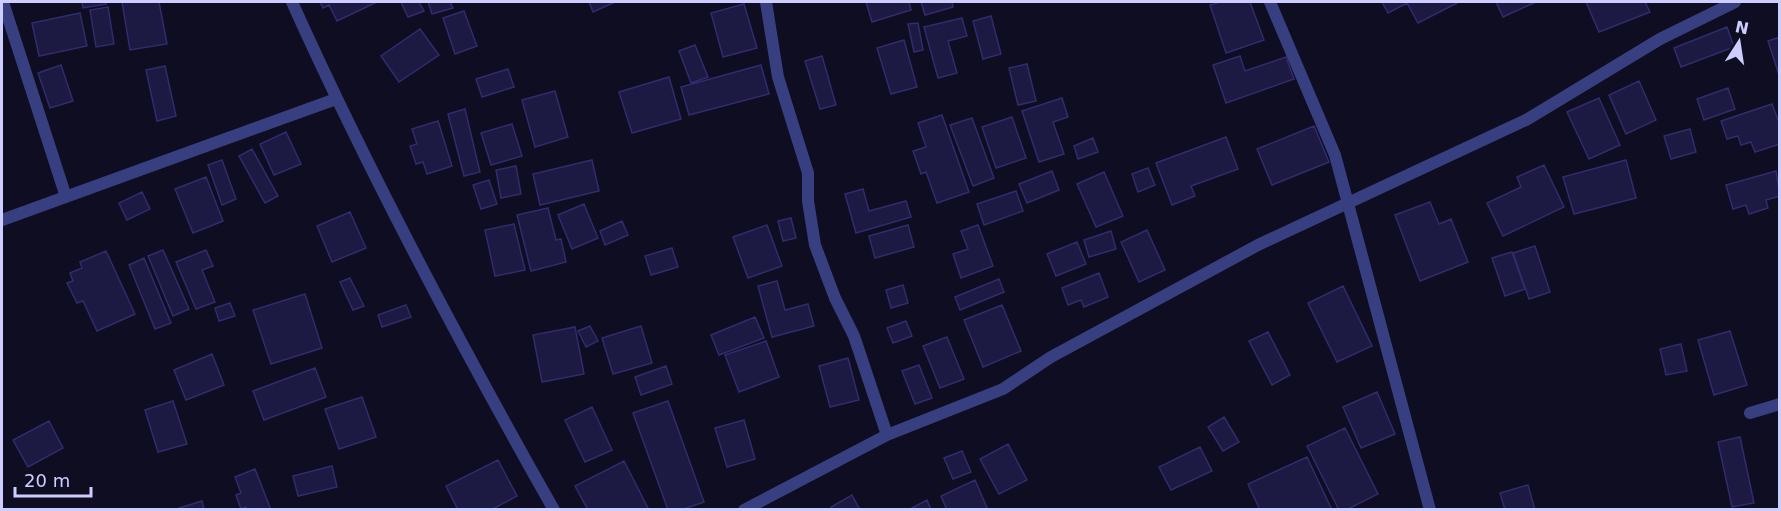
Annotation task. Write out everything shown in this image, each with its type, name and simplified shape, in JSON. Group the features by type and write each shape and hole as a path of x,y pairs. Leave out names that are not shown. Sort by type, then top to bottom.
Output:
{"street":[{"path":"3,2 66,197"},
{"path":"292,2 336,99 472,366 554,510"},
{"path":"766,2 778,77 808,173 808,201 815,245 835,298 854,336 887,435"},
{"path":"1270,2 1335,155 1430,510"},
{"path":"744,510 887,435 1003,389 1051,357 1258,245 1526,120 1660,39 1735,2"},
{"path":"2,220 136,169 336,99"},
{"path":"1750,413 1779,404"}],"building":[{"path":"82,2 106,2 106,4 83,8"},
{"path":"122,2 159,2 167,44 130,50"},
{"path":"320,2 377,2 337,21 329,5 323,8"},
{"path":"401,2 419,2 424,11 408,17"},
{"path":"428,2 450,2 453,8 432,14"},
{"path":"589,2 615,2 593,12"},
{"path":"866,2 909,2 911,10 872,22"},
{"path":"921,2 952,2 953,7 925,15"},
{"path":"1221,2 1250,2 1264,40 1226,53 1210,5"},
{"path":"1382,2 1409,2 1388,13"},
{"path":"1459,2 1418,23 1407,3"},
{"path":"1496,2 1536,2 1503,17"},
{"path":"1586,2 1645,2 1650,12 1599,32"},
{"path":"744,4 757,48 723,57 711,13"},
{"path":"108,7 114,44 96,47 90,10"},
{"path":"464,11 477,46 455,54 443,18"},
{"path":"80,13 87,46 39,56 32,23"},
{"path":"991,16 1001,54 983,59 973,21"},
{"path":"962,18 967,36 948,41 957,73 938,78 924,27"},
{"path":"918,23 923,50 914,52 908,24"},
{"path":"1727,27 1734,47 1681,67 1674,48"},
{"path":"420,29 439,55 399,82 381,56"},
{"path":"1780,37 1780,75 1779,75 1768,41"},
{"path":"904,40 917,87 891,94 877,48"},
{"path":"695,45 708,77 691,83 679,51"},
{"path":"822,56 836,105 820,109 805,61"},
{"path":"1240,56 1245,71 1286,57 1294,79 1226,103 1213,65"},
{"path":"1027,64 1036,101 1018,105 1009,68"},
{"path":"61,65 73,101 50,108 38,73"},
{"path":"761,65 769,94 689,115 681,87"},
{"path":"165,66 176,116 157,121 146,70"},
{"path":"508,69 514,87 482,97 476,79"},
{"path":"669,77 681,119 632,133 619,92"},
{"path":"1639,81 1656,120 1626,134 1609,95"},
{"path":"1728,88 1735,109 1704,120 1697,99"},
{"path":"555,91 568,137 535,147 522,100"},
{"path":"1062,98 1068,117 1053,122 1064,154 1039,162 1022,111"},
{"path":"1599,98 1620,145 1589,159 1567,112"},
{"path":"1772,104 1780,125 1780,144 1755,152 1751,142 1741,145 1738,136 1727,139 1721,121"},
{"path":"465,109 480,172 464,176 448,114"},
{"path":"942,115 969,192 937,203 926,172 921,174 913,151 926,147 918,123"},
{"path":"1012,117 1026,158 996,168 982,127"},
{"path":"972,118 994,178 973,186 950,125"},
{"path":"438,121 452,166 427,174 423,162 416,164 410,146 417,144 412,129"},
{"path":"512,124 522,156 491,165 481,133"},
{"path":"1314,126 1329,162 1272,185 1257,149"},
{"path":"1690,129 1696,152 1671,159 1664,136"},
{"path":"286,132 301,164 274,175 260,144"},
{"path":"1226,137 1238,169 1191,186 1195,196 1172,205 1156,163"},
{"path":"1093,138 1098,152 1078,159 1074,146"},
{"path":"252,149 278,196 265,203 239,156"},
{"path":"222,160 236,199 222,205 208,165"},
{"path":"592,160 599,191 540,205 533,174"},
{"path":"1626,160 1636,198 1574,214 1563,177"},
{"path":"1544,165 1564,207 1503,236 1487,203 1521,187 1517,177"},
{"path":"516,166 521,194 501,198 496,170"},
{"path":"1148,168 1155,185 1138,192 1132,174"},
{"path":"1052,171 1059,190 1027,203 1019,184"},
{"path":"1776,171 1780,196 1766,200 1768,208 1749,214 1746,205 1733,209 1726,185"},
{"path":"1104,172 1123,216 1096,227 1077,184"},
{"path":"206,177 223,221 193,233 175,189"},
{"path":"489,180 497,204 481,209 473,185"},
{"path":"863,189 869,211 906,201 911,217 856,233 845,194"},
{"path":"1016,191 1023,211 984,225 977,204"},
{"path":"142,192 150,209 127,220 119,203"},
{"path":"1430,202 1439,224 1451,219 1468,262 1420,281 1395,215"},
{"path":"584,204 598,238 572,249 558,215"},
{"path":"548,208 556,240 561,239 566,262 531,271 517,215"},
{"path":"350,212 366,248 332,262 317,226"},
{"path":"791,218 796,238 783,241 778,221"},
{"path":"622,221 628,235 605,245 600,231"},
{"path":"514,224 525,270 495,276 485,230"},
{"path":"767,225 782,266 748,278 733,237"},
{"path":"908,225 914,247 875,258 869,236"},
{"path":"978,225 993,266 961,278 953,254 968,249 961,231"},
{"path":"1147,230 1165,270 1139,282 1121,242"},
{"path":"1111,231 1116,249 1089,257 1084,240"},
{"path":"1077,242 1086,264 1056,276 1047,254"},
{"path":"1535,246 1550,292 1529,299 1513,253"},
{"path":"672,248 678,267 651,275 645,256"},
{"path":"163,250 189,309 173,316 148,256"},
{"path":"206,250 213,266 202,270 215,302 196,309 176,262"},
{"path":"106,251 135,314 97,331 83,301 77,303 67,283 73,281 70,273 82,268 80,262"},
{"path":"1512,252 1525,289 1505,296 1492,258"},
{"path":"144,258 171,323 155,329 129,265"},
{"path":"1099,273 1108,297 1084,307 1081,300 1068,305 1062,288"},
{"path":"350,278 364,306 353,310 340,282"},
{"path":"999,279 1004,292 960,310 955,297"},
{"path":"777,281 785,310 808,304 814,326 772,337 758,286"},
{"path":"903,285 908,303 891,308 886,290"},
{"path":"1343,286 1372,346 1337,362 1308,303"},
{"path":"305,294 322,348 271,364 253,310"},
{"path":"230,303 235,316 219,321 215,308"},
{"path":"406,305 411,317 382,327 378,315"},
{"path":"1002,305 1021,351 983,367 964,320"},
{"path":"755,317 764,338 719,355 711,335"},
{"path":"906,321 912,336 893,343 887,328"},
{"path":"590,326 598,341 586,347 578,331"},
{"path":"641,326 652,363 613,374 602,338"},
{"path":"575,327 584,374 542,382 533,335"},
{"path":"1730,331 1747,385 1714,395 1698,340"},
{"path":"1268,332 1290,375 1272,385 1249,341"},
{"path":"947,337 964,379 940,388 923,346"},
{"path":"766,341 779,377 739,392 725,355"},
{"path":"1681,344 1687,371 1666,375 1660,349"},
{"path":"212,354 224,385 186,400 174,370"},
{"path":"848,358 859,400 830,407 819,366"},
{"path":"919,365 932,398 915,404 902,371"},
{"path":"666,366 672,384 641,395 635,377"},
{"path":"315,368 326,397 264,420 253,391"},
{"path":"1377,392 1395,434 1361,448 1343,407"},
{"path":"362,397 376,437 339,449 325,409"},
{"path":"173,401 187,444 158,452 145,410"},
{"path":"668,401 704,502 681,510 668,510 633,413"},
{"path":"592,407 612,450 585,462 565,420"},
{"path":"1224,417 1239,442 1223,451 1208,427"},
{"path":"744,420 755,459 727,467 715,428"},
{"path":"49,421 63,448 28,467 13,440"},
{"path":"1345,428 1378,494 1346,510 1339,510 1307,446"},
{"path":"1740,437 1754,503 1732,507 1718,442"},
{"path":"1008,444 1027,480 999,494 980,459"},
{"path":"1200,447 1212,471 1171,490 1159,467"},
{"path":"962,451 971,472 953,479 944,458"},
{"path":"1307,457 1332,510 1260,510 1248,484"},
{"path":"498,460 517,496 491,510 458,510 446,486"},
{"path":"624,461 649,510 588,510 575,486"},
{"path":"332,466 337,487 298,496 293,476"},
{"path":"255,469 271,510 247,510 246,507 241,509 236,495 241,493 235,477"},
{"path":"975,480 988,510 947,510 941,496"},
{"path":"1528,485 1535,510 1505,510 1500,493"},
{"path":"852,495 860,510 832,510 831,507"},
{"path":"927,500 931,510 910,510 910,509"},
{"path":"202,501 204,510 179,510 179,508"}]}
